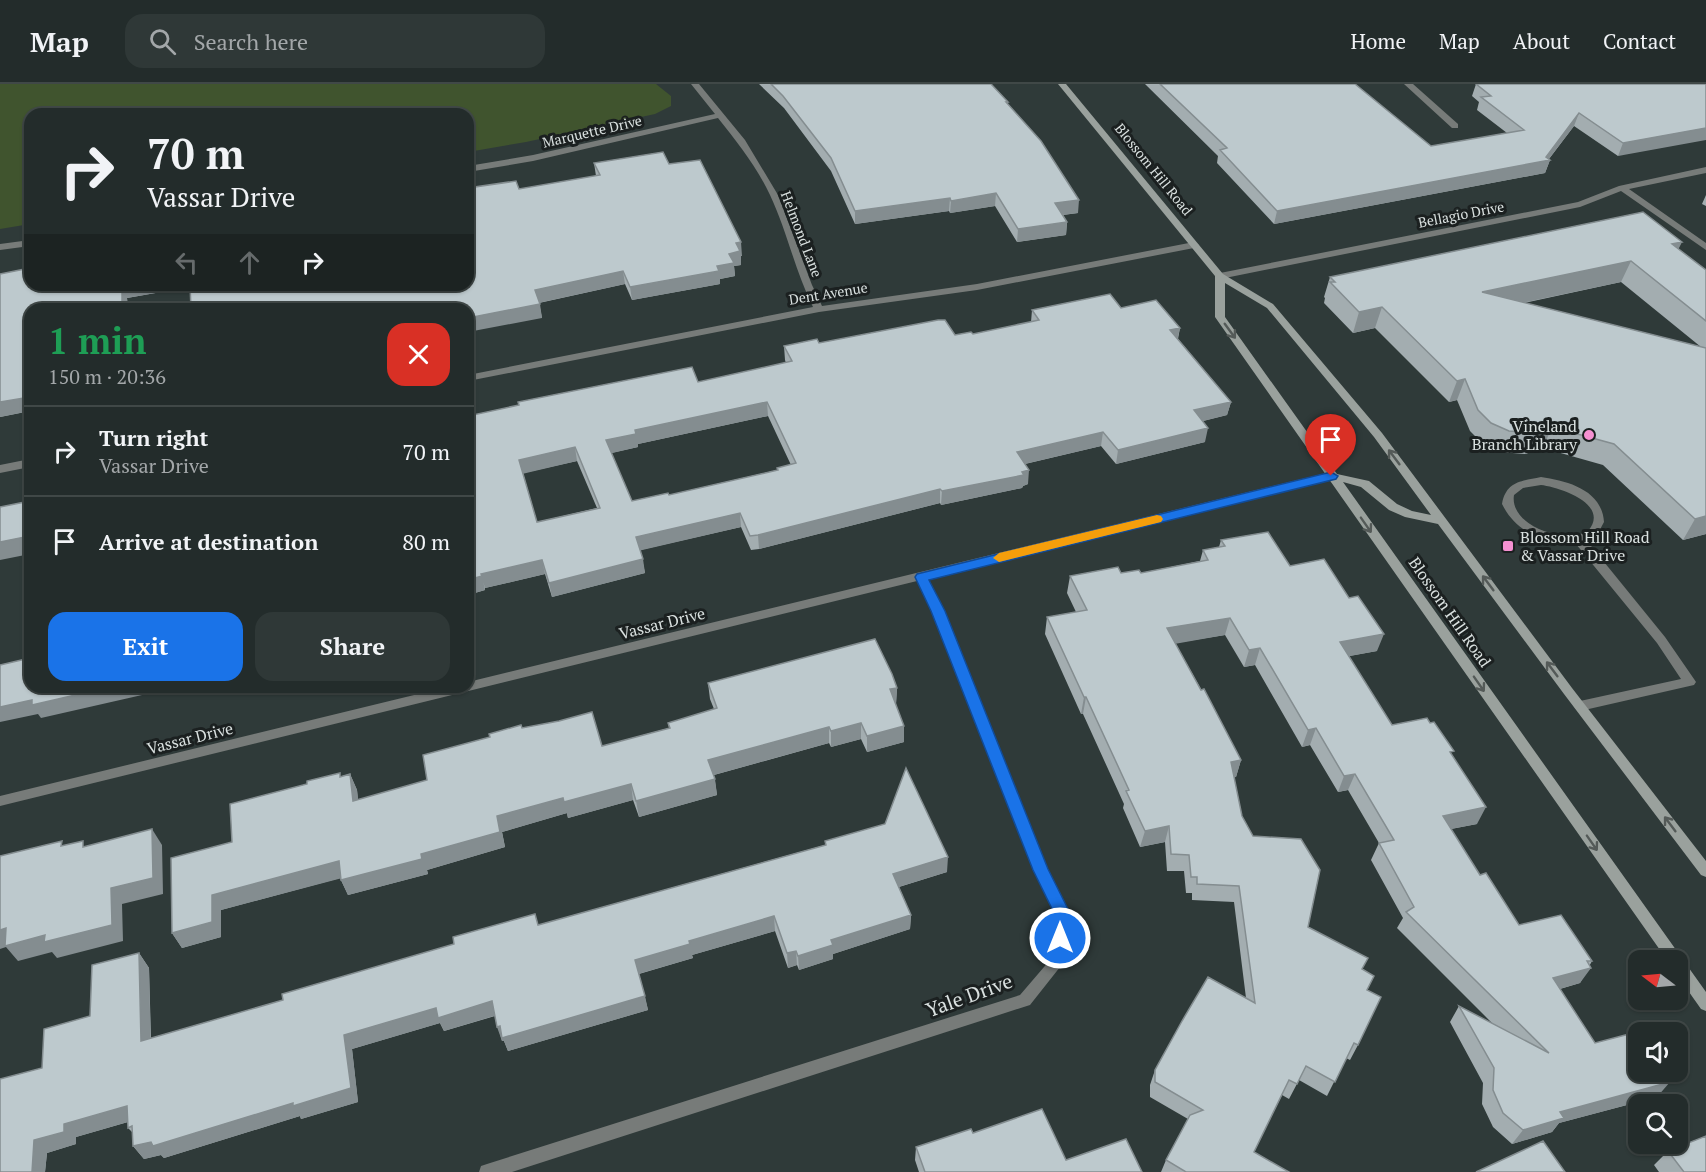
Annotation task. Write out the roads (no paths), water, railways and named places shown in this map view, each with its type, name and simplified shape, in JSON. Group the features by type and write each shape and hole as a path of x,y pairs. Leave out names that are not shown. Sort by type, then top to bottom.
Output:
{"main road":[{"name":"Blossom Hill Road","path":"1062,84 1220,276 1270,306 1378,435 1706,871"},
{"name":"Blossom Hill Road","path":"1220,276 1220,317 1668,950"},
{"path":"1331,476 1365,484 1393,507 1409,514 1442,521"},
{"name":"Blossom Hill Road","path":"1688,978 1706,1004"}],"street":[{"name":"Helmond Lane","path":"695,84 742,142 774,195 807,285 819,309"},
{"path":"1408,84 1455,126"},
{"name":"Marquette Drive","path":"474,168 533,159 721,115"},
{"name":"Bellagio Drive","path":"1220,276 1580,204 1622,188 1706,170"},
{"path":"1622,188 1706,247"},
{"path":"0,247 24,244"},
{"name":"Dent Avenue","path":"474,377 819,309 977,287 1194,245"},
{"path":"0,469 24,464"},
{"name":"Vassar Drive","path":"474,686 1331,476"},
{"path":"1541,481 1563,485 1583,494 1593,502 1599,512 1600,522 1598,530 1579,540 1564,541 1532,531 1519,523 1511,513 1507,502 1509,493 1517,486 1541,481"},
{"path":"1579,540 1661,640 1690,682 1580,705"},
{"name":"Yale Drive","path":"487,1172 1025,1000 1057,962 1063,915 1040,870 938,611 921,577"},
{"name":"Vassar Drive","path":"0,801 444,693"}],"place":[{"name":"Vineland Branch Library","path":"1589,435"},
{"name":"Blossom Hill Road & Vassar Drive","path":"1508,546"}]}
